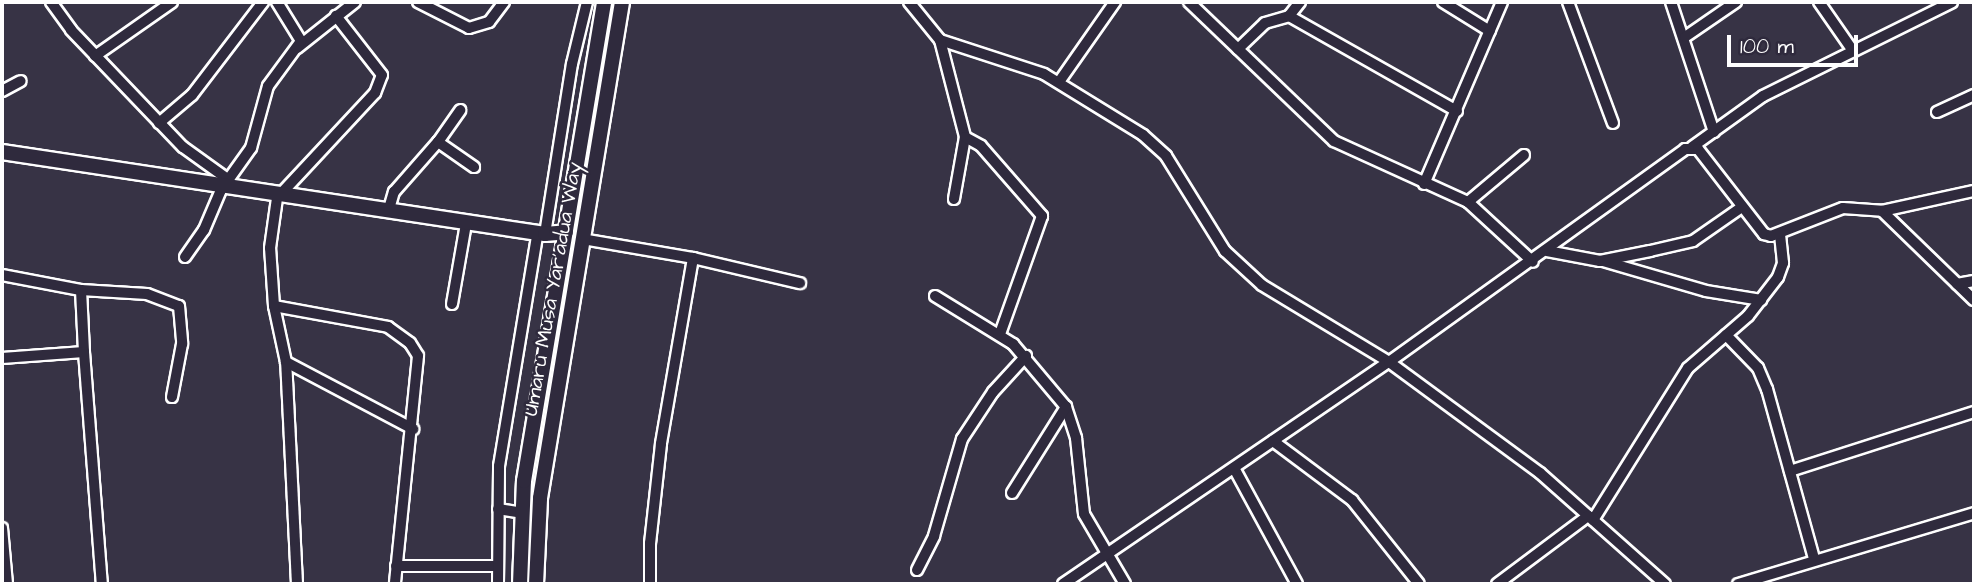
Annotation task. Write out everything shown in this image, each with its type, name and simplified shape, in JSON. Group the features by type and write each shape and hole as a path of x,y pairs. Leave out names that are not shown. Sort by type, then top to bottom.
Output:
{"main road":[{"name":"Umaru Musa Yar'adua Way","path":"520,584 522,513 604,2"},
{"name":"Umaru Musa Yar'adua Way","path":"536,584 540,498 622,2"},
{"path":"2,152 541,235"},
{"path":"2,159 226,185"},
{"path":"280,195 389,209 565,239"}],"street":[{"path":"51,2 95,56 159,122 226,185"},
{"path":"95,56 172,2"},
{"path":"159,122 192,94 263,2"},
{"path":"277,2 299,36 297,48"},
{"path":"185,257 204,230 226,185 259,131 268,86 297,48 355,2"},
{"path":"418,2 469,28 489,22 504,2"},
{"path":"498,584 496,566 499,466 568,84 587,2"},
{"path":"909,2 940,40 965,137 954,199"},
{"path":"1059,82 1115,2"},
{"path":"1189,2 1334,141 1468,202 1533,262"},
{"path":"1238,49 1265,23 1289,16 1300,2"},
{"path":"1443,2 1490,31"},
{"path":"1424,184 1502,2"},
{"path":"1568,2 1613,122"},
{"path":"1671,2 1685,37 1714,132"},
{"path":"1685,37 1736,2"},
{"path":"1819,2 1853,51"},
{"path":"1063,584 1390,362 1763,96 1945,4"},
{"path":"297,584 286,362 274,306 270,248 280,195 380,85 381,71 336,16"},
{"path":"1289,16 1457,111"},
{"path":"940,40 1059,82 1143,135 1166,156 1225,251 1262,285 1390,362 1541,473 1664,584"},
{"path":"2,91 21,81"},
{"path":"1937,112 1974,95"},
{"path":"389,209 394,192 438,142 460,110"},
{"path":"965,137 981,146 1042,216 1000,334"},
{"path":"438,142 474,167"},
{"path":"1692,147 1764,234 1780,235 1843,208 1882,211 1974,191"},
{"path":"1468,202 1524,155"},
{"path":"1600,261 1693,241 1742,207"},
{"path":"1882,211 1974,300"},
{"path":"452,304 466,224"},
{"path":"1497,584 1591,518 1676,384 1761,300 1783,263 1780,235"},
{"path":"582,239 693,258 800,284"},
{"path":"1547,251 1600,261 1706,291 1761,300"},
{"path":"650,584 650,543 661,444 693,258"},
{"path":"2,275 81,290 147,294 179,306 181,344 172,397"},
{"path":"1957,284 1974,281"},
{"path":"81,290 83,352 102,584"},
{"path":"934,296 1000,334 1026,356 1066,407 1076,438 1084,514 1125,584"},
{"path":"274,306 388,327 410,343 418,356 413,429 394,584"},
{"path":"1726,335 1762,376 1814,559"},
{"path":"2,358 83,352"},
{"path":"917,570 934,536 962,439 993,392 1026,356"},
{"path":"286,362 413,429"},
{"path":"1012,493 1066,407"},
{"path":"1790,471 1974,412"},
{"path":"1273,442 1352,500 1419,584"},
{"path":"1234,468 1297,584"},
{"path":"498,509 522,513"},
{"path":"1738,584 1974,513"},
{"path":"2,528 7,584"},
{"path":"396,566 496,566"}]}
